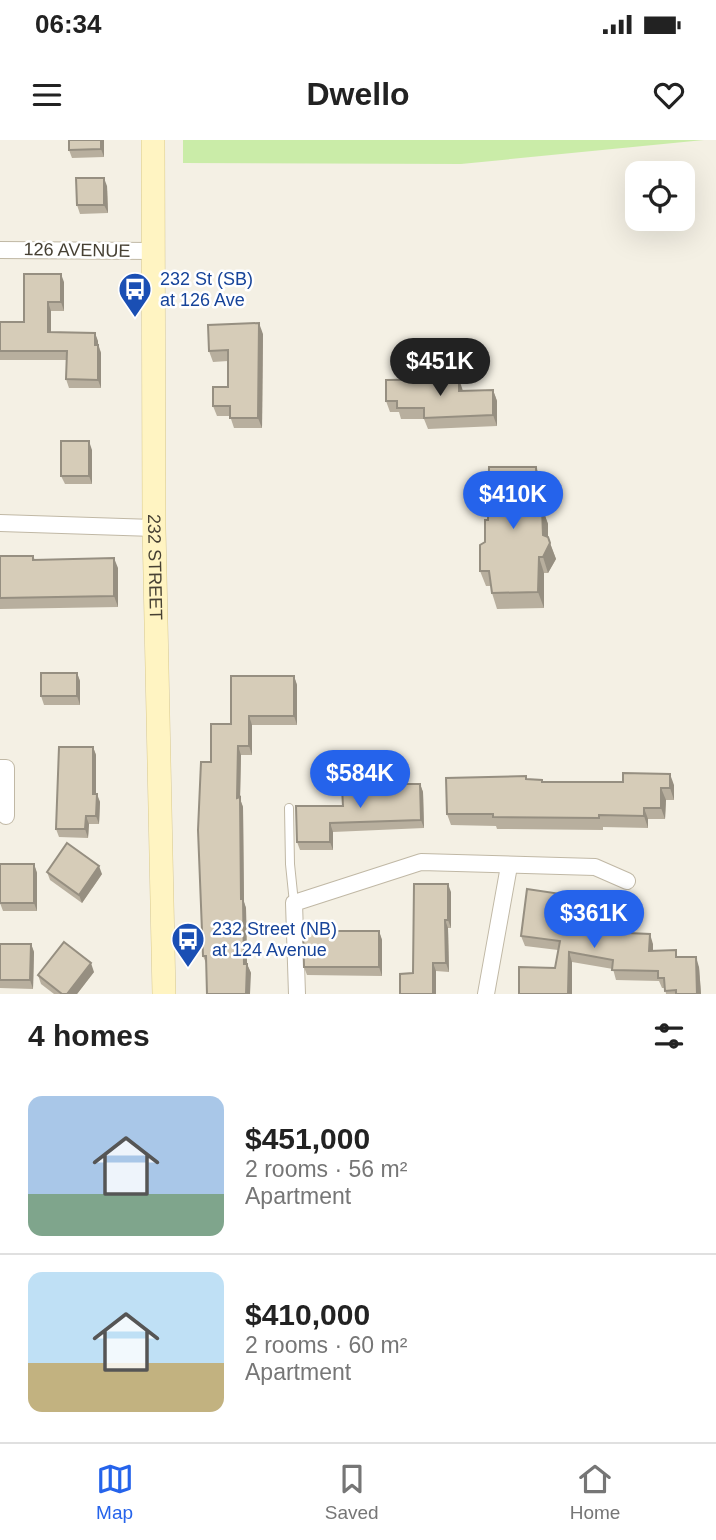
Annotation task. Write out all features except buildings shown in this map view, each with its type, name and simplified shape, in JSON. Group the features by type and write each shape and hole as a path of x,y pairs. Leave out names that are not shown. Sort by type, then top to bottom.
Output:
{"main road":[{"name":"232 STREET","path":"153,140 155,528 164,994"}],"street":[{"name":"126 AVENUE","path":"0,250 154,251"},
{"path":"0,523 155,528"},
{"path":"3,768 6,816"},
{"path":"297,994 294,903 421,862 595,867 627,881"},
{"path":"486,994 509,866"}],"lane":[{"path":"289,808 294,903"}],"green space":[{"path":"183,140 704,140 461,164 183,163"}],"place":[{"name":"232 St (SB) at 126 Ave","path":"135,319"},
{"name":"232 Street (NB) at 124 Avenue","path":"188,969"}]}
